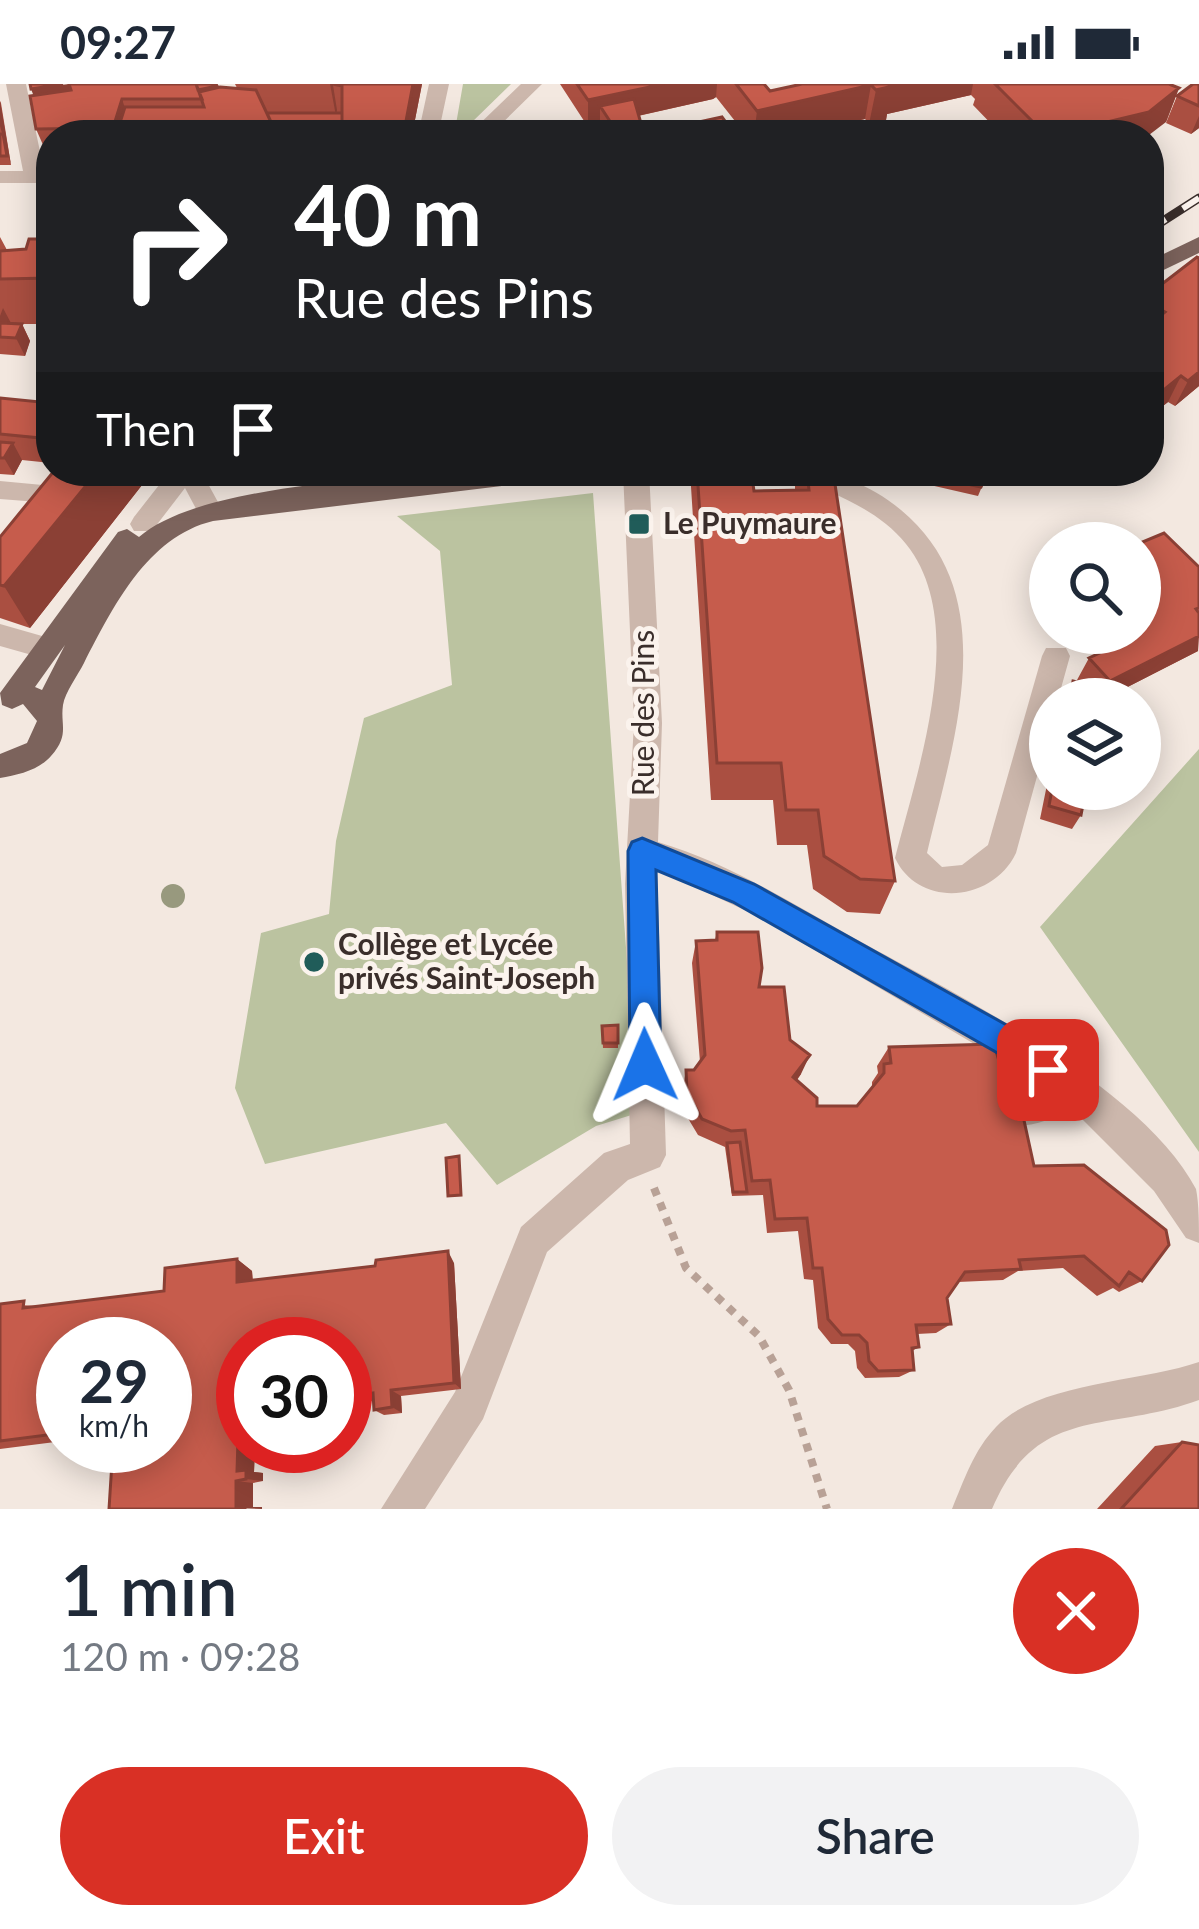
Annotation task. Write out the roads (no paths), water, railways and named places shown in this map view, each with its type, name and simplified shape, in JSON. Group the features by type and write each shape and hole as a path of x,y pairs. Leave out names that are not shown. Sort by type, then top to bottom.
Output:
{"main road":[{"path":"1164,262 1199,244"},
{"path":"6,699 119,547 207,506 312,486"},
{"path":"207,506 402,486"},
{"path":"47,708 151,529"},
{"path":"1,767 41,749 52,728 47,708 31,698 6,699"}],"street":[{"path":"16,84 36,147"},
{"path":"431,120 439,84"},
{"path":"494,120 532,84"},
{"path":"1,180 36,179"},
{"path":"151,529 177,486"},
{"path":"195,486 207,506"},
{"name":"Rue des Pins","path":"401,1509 469,1405 534,1240 617,1166 648,1155 642,851 648,723 637,486"},
{"path":"853,486 910,530 941,578 954,631 945,702 910,858 936,881 969,878 1001,853 1056,656"},
{"path":"0,490 63,497 66,504 54,520"},
{"path":"0,635 46,648"},
{"path":"642,851 743,893 1026,1052 1161,1172 1199,1225"},
{"path":"1001,1110 1052,1102 1071,1088"},
{"path":"973,1509 1003,1443 1022,1427 1051,1412 1173,1393 1199,1381"}],"railway":[{"path":"1164,220 1199,198"}],"place":[{"name":"Le Puymaure","path":"639,524"},
{"name":"Collège et Lycée privés Saint-Joseph","path":"314,962"}]}
